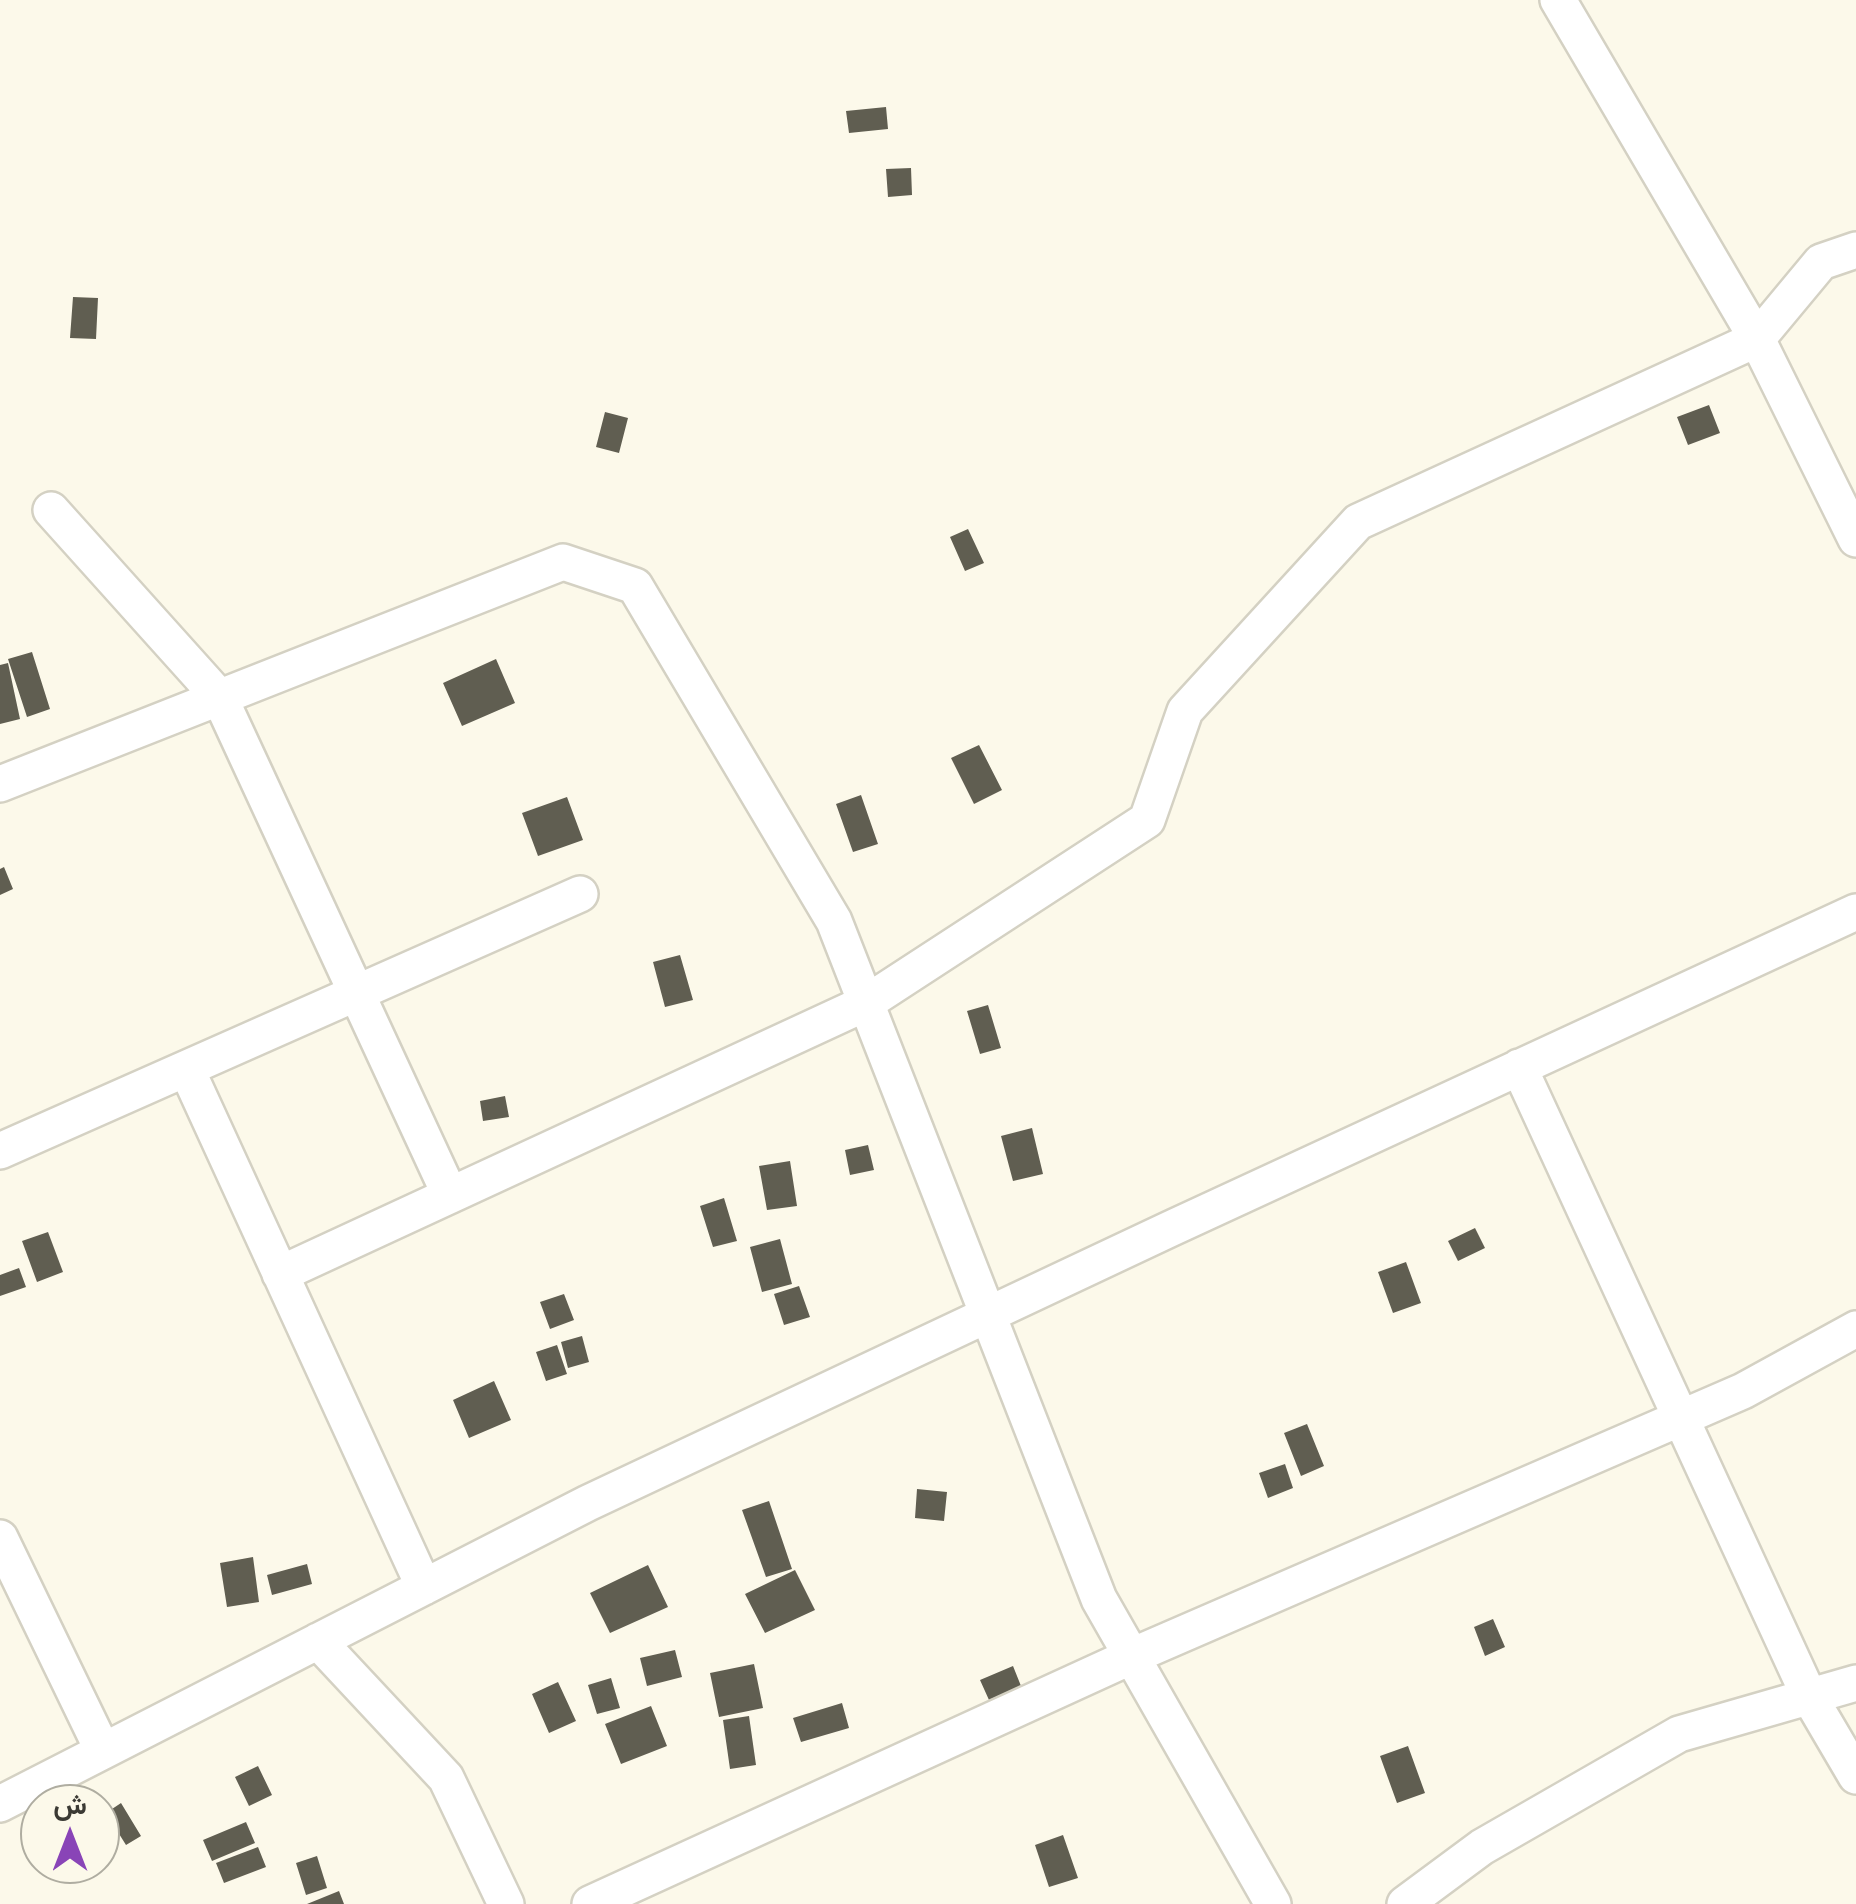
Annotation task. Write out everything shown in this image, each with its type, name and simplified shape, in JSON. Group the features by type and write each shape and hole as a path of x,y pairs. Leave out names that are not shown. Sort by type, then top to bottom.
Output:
{"street":[{"path":"1558,0 1757,339 1856,538"},
{"path":"280,1274 866,1003 1147,820 1186,711 1358,522 1757,339 1821,262 1856,250"},
{"path":"51,510 220,698 360,993 450,1195"},
{"path":"0,784 562,562 635,586 834,921 1099,1600 1274,1904"},
{"path":"0,1150 580,894"},
{"path":"0,1804 588,1503 1856,912"},
{"path":"1519,1068 1809,1696 1856,1776"},
{"path":"187,1070 424,1587"},
{"path":"590,1904 1132,1656 1743,1391 1856,1329"},
{"path":"0,1538 103,1751"},
{"path":"318,1641 446,1778 506,1904"},
{"path":"1405,1904 1482,1847 1680,1734 1856,1683"}],"building":[{"path":"886,107 888,129 849,133 846,111"},
{"path":"911,168 912,195 888,197 886,169"},
{"path":"73,297 98,298 96,339 70,338"},
{"path":"1709,405 1720,433 1688,445 1677,417"},
{"path":"605,412 628,418 619,453 596,447"},
{"path":"968,529 984,563 965,571 950,537"},
{"path":"32,652 50,709 27,717 8,659"},
{"path":"496,659 515,703 462,726 443,683"},
{"path":"8,663 20,719 0,724 0,665"},
{"path":"979,745 1002,790 974,804 951,758"},
{"path":"861,795 878,844 853,852 836,804"},
{"path":"567,797 583,840 538,856 522,813"},
{"path":"4,867 13,889 0,895 0,869"},
{"path":"680,955 693,1000 665,1007 653,962"},
{"path":"988,1005 1001,1048 980,1054 967,1011"},
{"path":"505,1096 509,1117 483,1121 480,1101"},
{"path":"1032,1128 1043,1174 1013,1181 1001,1136"},
{"path":"868,1145 874,1170 850,1175 845,1150"},
{"path":"790,1161 797,1206 767,1210 759,1166"},
{"path":"724,1198 737,1241 713,1247 700,1206"},
{"path":"1475,1228 1485,1248 1458,1261 1448,1241"},
{"path":"48,1232 63,1272 37,1282 22,1241"},
{"path":"780,1239 792,1284 762,1292 750,1247"},
{"path":"1406,1262 1421,1303 1393,1313 1378,1272"},
{"path":"19,1268 26,1287 0,1296 0,1275"},
{"path":"799,1286 810,1317 784,1325 774,1294"},
{"path":"564,1294 574,1320 550,1329 540,1302"},
{"path":"582,1336 589,1362 568,1368 561,1342"},
{"path":"557,1345 567,1374 546,1381 536,1352"},
{"path":"494,1381 511,1420 469,1438 453,1400"},
{"path":"1307,1424 1324,1466 1301,1476 1284,1433"},
{"path":"1285,1464 1293,1488 1268,1498 1259,1473"},
{"path":"917,1489 947,1492 944,1521 915,1518"},
{"path":"769,1501 792,1569 766,1577 742,1510"},
{"path":"253,1557 259,1602 227,1607 220,1563"},
{"path":"307,1564 312,1584 272,1595 267,1575"},
{"path":"648,1565 668,1607 610,1633 590,1593"},
{"path":"795,1570 815,1610 765,1633 745,1594"},
{"path":"1493,1619 1505,1647 1485,1656 1474,1627"},
{"path":"675,1650 682,1677 647,1686 640,1658"},
{"path":"754,1664 763,1708 719,1717 710,1673"},
{"path":"1013,1666 1021,1686 989,1700 980,1680"},
{"path":"611,1678 620,1708 597,1714 588,1685"},
{"path":"558,1682 576,1721 549,1733 532,1694"},
{"path":"842,1703 849,1728 801,1742 793,1718"},
{"path":"651,1706 667,1746 621,1764 605,1724"},
{"path":"749,1716 756,1765 730,1769 723,1720"},
{"path":"1408,1746 1425,1793 1397,1803 1380,1756"},
{"path":"258,1766 272,1795 249,1806 235,1777"},
{"path":"120,1804 141,1836 126,1845 120,1835"},
{"path":"246,1822 255,1843 212,1861 203,1840"},
{"path":"1063,1835 1078,1878 1049,1887 1035,1845"},
{"path":"258,1847 266,1867 224,1883 216,1863"},
{"path":"317,1856 327,1888 306,1895 296,1863"},
{"path":"339,1891 344,1904 307,1904"}]}
